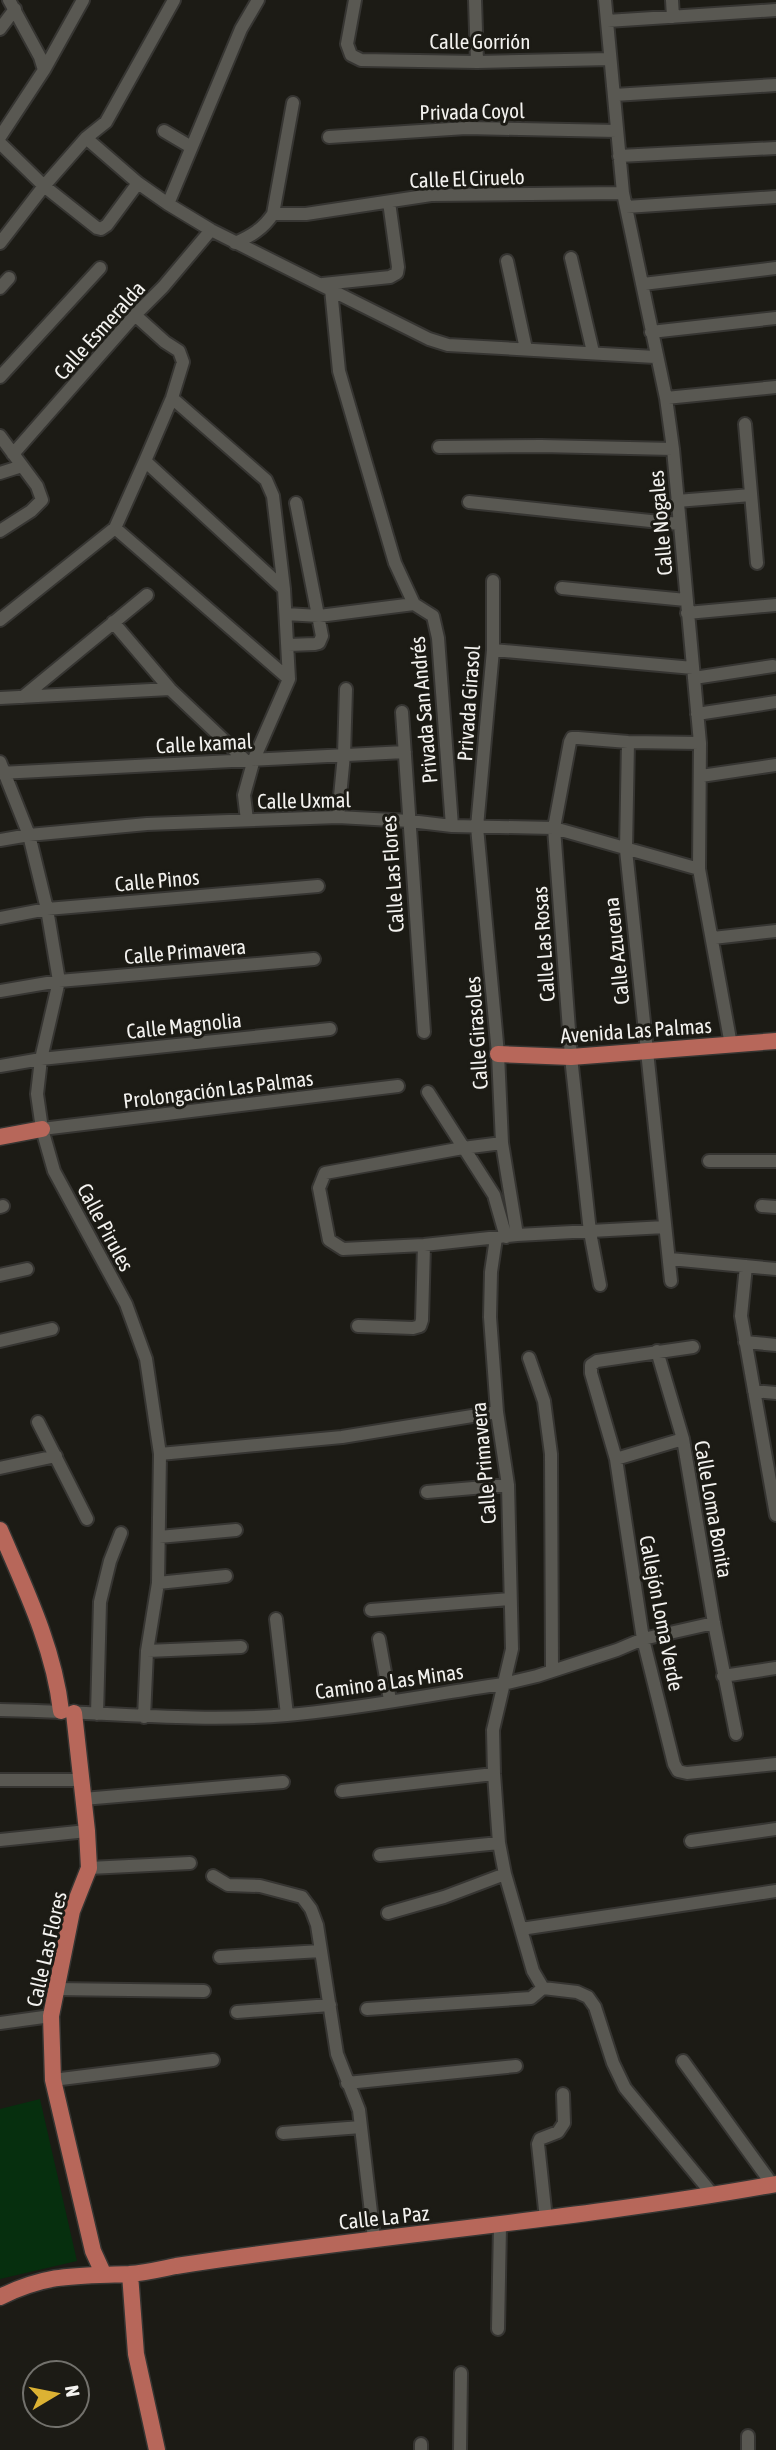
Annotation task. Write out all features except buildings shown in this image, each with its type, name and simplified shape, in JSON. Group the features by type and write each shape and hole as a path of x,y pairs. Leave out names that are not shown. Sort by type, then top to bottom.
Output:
{"main road":[{"name":"Avenida Las Palmas","path":"498,1054 571,1057 776,1041"},
{"path":"0,1137 42,1129"},
{"name":"Calle Las Flores","path":"0,1530 25,1586 58,1681 81,1780 89,1868 72,1910 55,1989 51,2016 53,2080 93,2251 103,2273"},
{"name":"Calle La Paz","path":"0,2297 59,2276 130,2274 374,2238 500,2226 774,2184"},
{"path":"130,2274 136,2354 157,2450"}],"street":[{"path":"0,137 44,70 83,0"},
{"path":"0,243 86,138 106,122 174,0"},
{"path":"168,204 241,29 258,0"},
{"name":"Calle Gorrión","path":"355,0 347,44 351,55 361,60 477,62 610,59"},
{"path":"475,0 477,62"},
{"name":"Calle Nogales","path":"605,0 623,193 643,284 655,357 666,398 673,449 700,743 699,869 731,1045"},
{"path":"672,0 673,17"},
{"path":"12,5 40,57 44,70"},
{"path":"0,29 12,5"},
{"path":"607,21 775,7"},
{"path":"614,95 776,85"},
{"path":"235,243 259,230 273,214 293,103"},
{"name":"Privada Coyol","path":"329,138 466,128 617,131"},
{"path":"164,131 191,147"},
{"path":"86,138 138,183 211,230 429,339 448,345 655,357"},
{"path":"0,143 44,186 100,229 107,225 138,183"},
{"path":"619,156 776,148"},
{"name":"Calle El Ciruelo","path":"273,214 306,214 431,195 623,193"},
{"path":"626,207 776,197"},
{"path":"327,286 390,277 397,273 389,202"},
{"name":"Calle Esmeralda","path":"13,454 211,230"},
{"path":"571,258 593,352"},
{"path":"507,261 526,349"},
{"path":"0,377 100,268"},
{"path":"643,284 776,268"},
{"path":"0,288 9,278"},
{"name":"Privada San Andrés","path":"327,286 338,371 395,563 414,604 433,615 438,638 452,826"},
{"path":"0,620 115,528 145,461 172,398 183,362 182,355 135,315"},
{"path":"651,331 776,318"},
{"path":"666,398 776,387"},
{"path":"172,398 271,487 284,589 289,680 250,759 244,795 247,820"},
{"path":"745,424 757,563"},
{"path":"0,436 40,492 42,500 31,511 0,531"},
{"path":"439,447 673,449"},
{"path":"145,461 284,589"},
{"path":"0,473 22,466"},
{"path":"677,501 751,495"},
{"path":"469,502 679,524"},
{"path":"288,645 319,643 322,636 296,503"},
{"path":"115,528 289,680"},
{"name":"Privada Girasol","path":"477,827 493,650 493,581"},
{"path":"562,588 687,606 776,606"},
{"path":"23,697 147,595"},
{"path":"286,614 319,616 414,604"},
{"path":"113,622 170,689 250,759"},
{"path":"493,650 693,673 773,666"},
{"path":"0,698 170,689"},
{"path":"338,817 344,755 346,689"},
{"path":"697,714 776,702"},
{"name":"Calle Las Flores","path":"402,712 424,1032"},
{"name":"Calle Las Rosas","path":"600,1286 590,1232 571,1057 554,828 572,738 628,742"},
{"path":"628,742 700,743"},
{"name":"Calle Azucena","path":"628,742 625,850 671,1281"},
{"name":"Calle Ixamal","path":"2,769 405,752"},
{"path":"701,776 776,765"},
{"name":"Calle Pirules","path":"2,769 29,835 47,909 59,981 41,1059 37,1094 42,1129 54,1171 126,1304 146,1359 160,1454 158,1583 147,1651 144,1717"},
{"name":"Calle Uxmal","path":"0,840 147,824 338,817 452,826 554,828 699,869"},
{"name":"Calle Girasoles","path":"477,827 498,1054 506,1237"},
{"name":"Calle Pinos","path":"0,918 47,909 318,886"},
{"path":"713,938 776,931"},
{"name":"Calle Primavera","path":"0,991 59,981 314,959"},
{"name":"Calle Magnolia","path":"0,1066 41,1059 330,1029"},
{"name":"Prolongación Las Palmas","path":"42,1129 398,1086"},
{"path":"428,1092 495,1195 506,1237"},
{"path":"502,1143 330,1171 322,1178 320,1188 327,1234 333,1244 343,1249 666,1227"},
{"path":"709,1161 776,1161"},
{"path":"762,1206 776,1207"},
{"name":"Calle Primavera","path":"506,1237 491,1272 490,1317 497,1412 508,1485 512,1649 493,1730 494,1774 499,1843 505,1874 533,1972 543,1988"},
{"path":"358,1326 420,1326 424,1245"},
{"path":"670,1259 776,1269"},
{"path":"746,1266 741,1316 776,1515"},
{"path":"0,1275 27,1269"},
{"path":"0,1341 51,1329"},
{"path":"745,1342 776,1345"},
{"path":"657,1351 692,1347"},
{"name":"Callejón Loma Verde","path":"657,1351 597,1361 591,1365 591,1373 616,1459 643,1639 674,1764 678,1771 687,1773 776,1764"},
{"name":"Calle Loma Bonita","path":"657,1351 683,1438 723,1676 736,1734"},
{"path":"529,1358 544,1401 551,1454 552,1671"},
{"path":"754,1391 776,1393"},
{"path":"160,1454 342,1437 497,1412"},
{"path":"38,1422 87,1519"},
{"path":"616,1459 683,1438"},
{"path":"0,1468 55,1456"},
{"path":"428,1492 508,1485"},
{"path":"159,1537 236,1530"},
{"path":"97,1714 100,1602 110,1561 121,1532"},
{"path":"158,1583 226,1576"},
{"path":"371,1610 510,1599"},
{"path":"276,1619 287,1715"},
{"name":"Camino a Las Minas","path":"0,1710 144,1717 287,1715 503,1684 537,1676 643,1639 714,1623"},
{"path":"379,1639 390,1700"},
{"path":"147,1651 241,1647"},
{"path":"723,1676 776,1668"},
{"path":"342,1791 494,1774"},
{"path":"0,1780 81,1780"},
{"path":"83,1798 283,1782"},
{"path":"691,1842 776,1829"},
{"path":"0,1840 87,1831"},
{"path":"380,1855 499,1843"},
{"path":"89,1868 190,1863"},
{"path":"388,1913 444,1897 505,1874"},
{"path":"213,1877 228,1885 260,1886 302,1898 311,1909 317,1925 337,2054 359,2110 374,2238"},
{"path":"521,1929 776,1891"},
{"path":"220,1957 321,1951"},
{"path":"367,2009 531,1998 543,1988 577,1992 589,1997 625,2088 713,2195"},
{"path":"55,1989 204,1991"},
{"path":"237,2012 330,2005"},
{"path":"0,2023 51,2016"},
{"path":"53,2080 213,2060"},
{"path":"683,2061 774,2184"},
{"path":"347,2083 516,2066"},
{"path":"546,2219 538,2144 540,2139 558,2132 564,2123 563,2094"},
{"path":"283,2133 361,2127"},
{"path":"498,2329 500,2226"},
{"path":"460,2450 461,2373"},
{"path":"748,2436 748,2450"}],"green space":[{"path":"40,2099 77,2261 0,2279 0,2109"}]}
